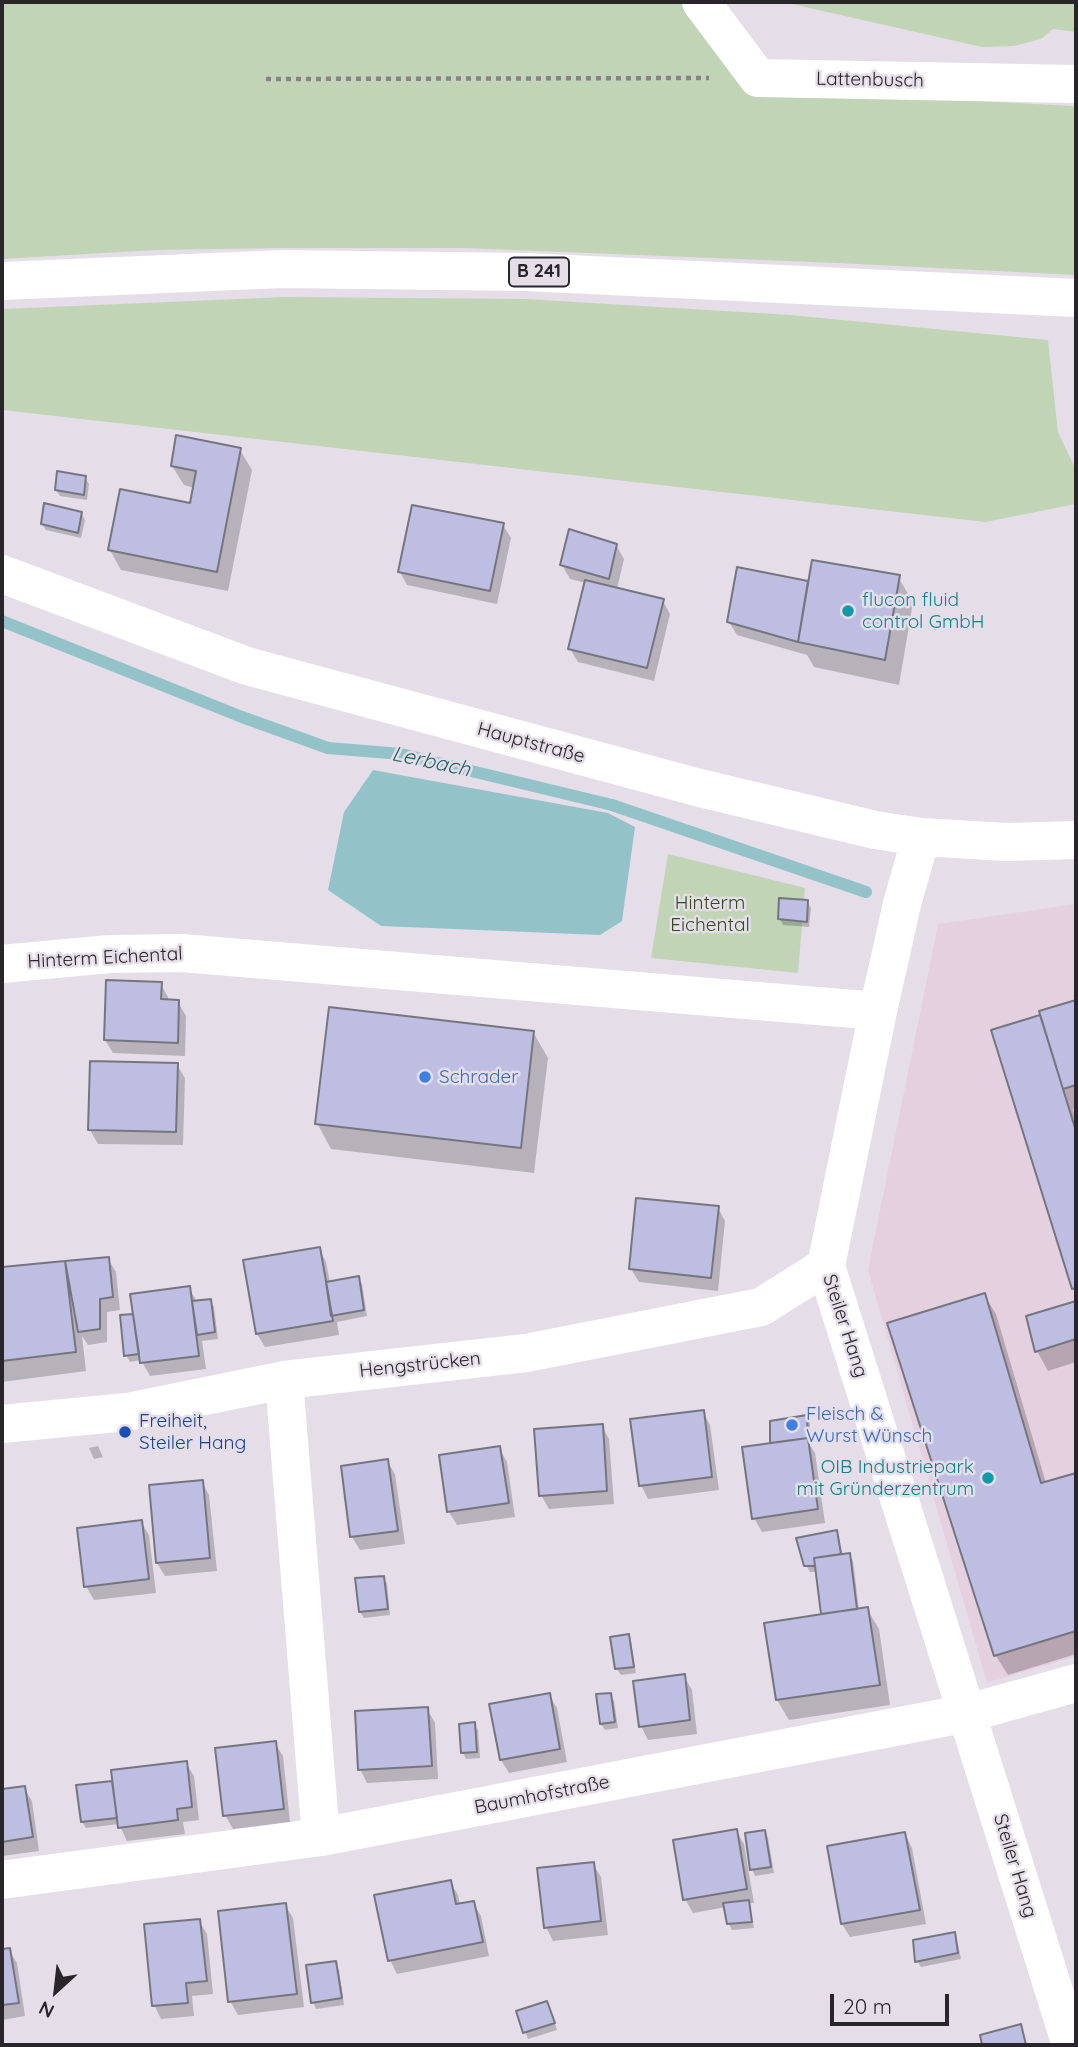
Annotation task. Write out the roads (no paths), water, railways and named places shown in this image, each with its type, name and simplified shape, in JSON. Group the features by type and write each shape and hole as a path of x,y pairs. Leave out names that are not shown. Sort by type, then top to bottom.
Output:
{"street":[{"name":"Lattenbusch","path":"701,2 758,78 1076,84"},
{"name":"B 241","path":"2,281 282,269 526,272 1076,299"},
{"name":"Hauptstraße","path":"2,574 247,667 696,787 875,830 921,837 1007,842 1076,841"},
{"name":"Steiler Hang","path":"921,837 902,904 878,1011 825,1266 1071,2045"},
{"name":"Hinterm Eichental","path":"2,964 110,954 182,953 878,1011"},
{"name":"Hengstrücken","path":"2,1424 127,1412 284,1380 526,1353 761,1307 825,1266"},
{"path":"284,1380 321,1837"},
{"name":"Baumhofstraße","path":"2,1880 321,1837 968,1713 1076,1683"}],"water":[{"path":"373,770 608,813 635,827 622,921 600,935 381,926 328,890 344,812"}],"waterway":[{"name":"Lerbach","path":"2,621 242,717 328,748 401,754 612,805 866,892"}],"place":[{"name":"flucon fluid control GmbH","path":"848,611"},
{"name":"Schrader","path":"425,1077"},
{"name":"Fleisch & Wurst Wünsch","path":"792,1425"},
{"name":"Freiheit, Steiler Hang","path":"125,1432"},
{"name":"OIB Industriepark mit Gründerzentrum","path":"988,1478"}]}
